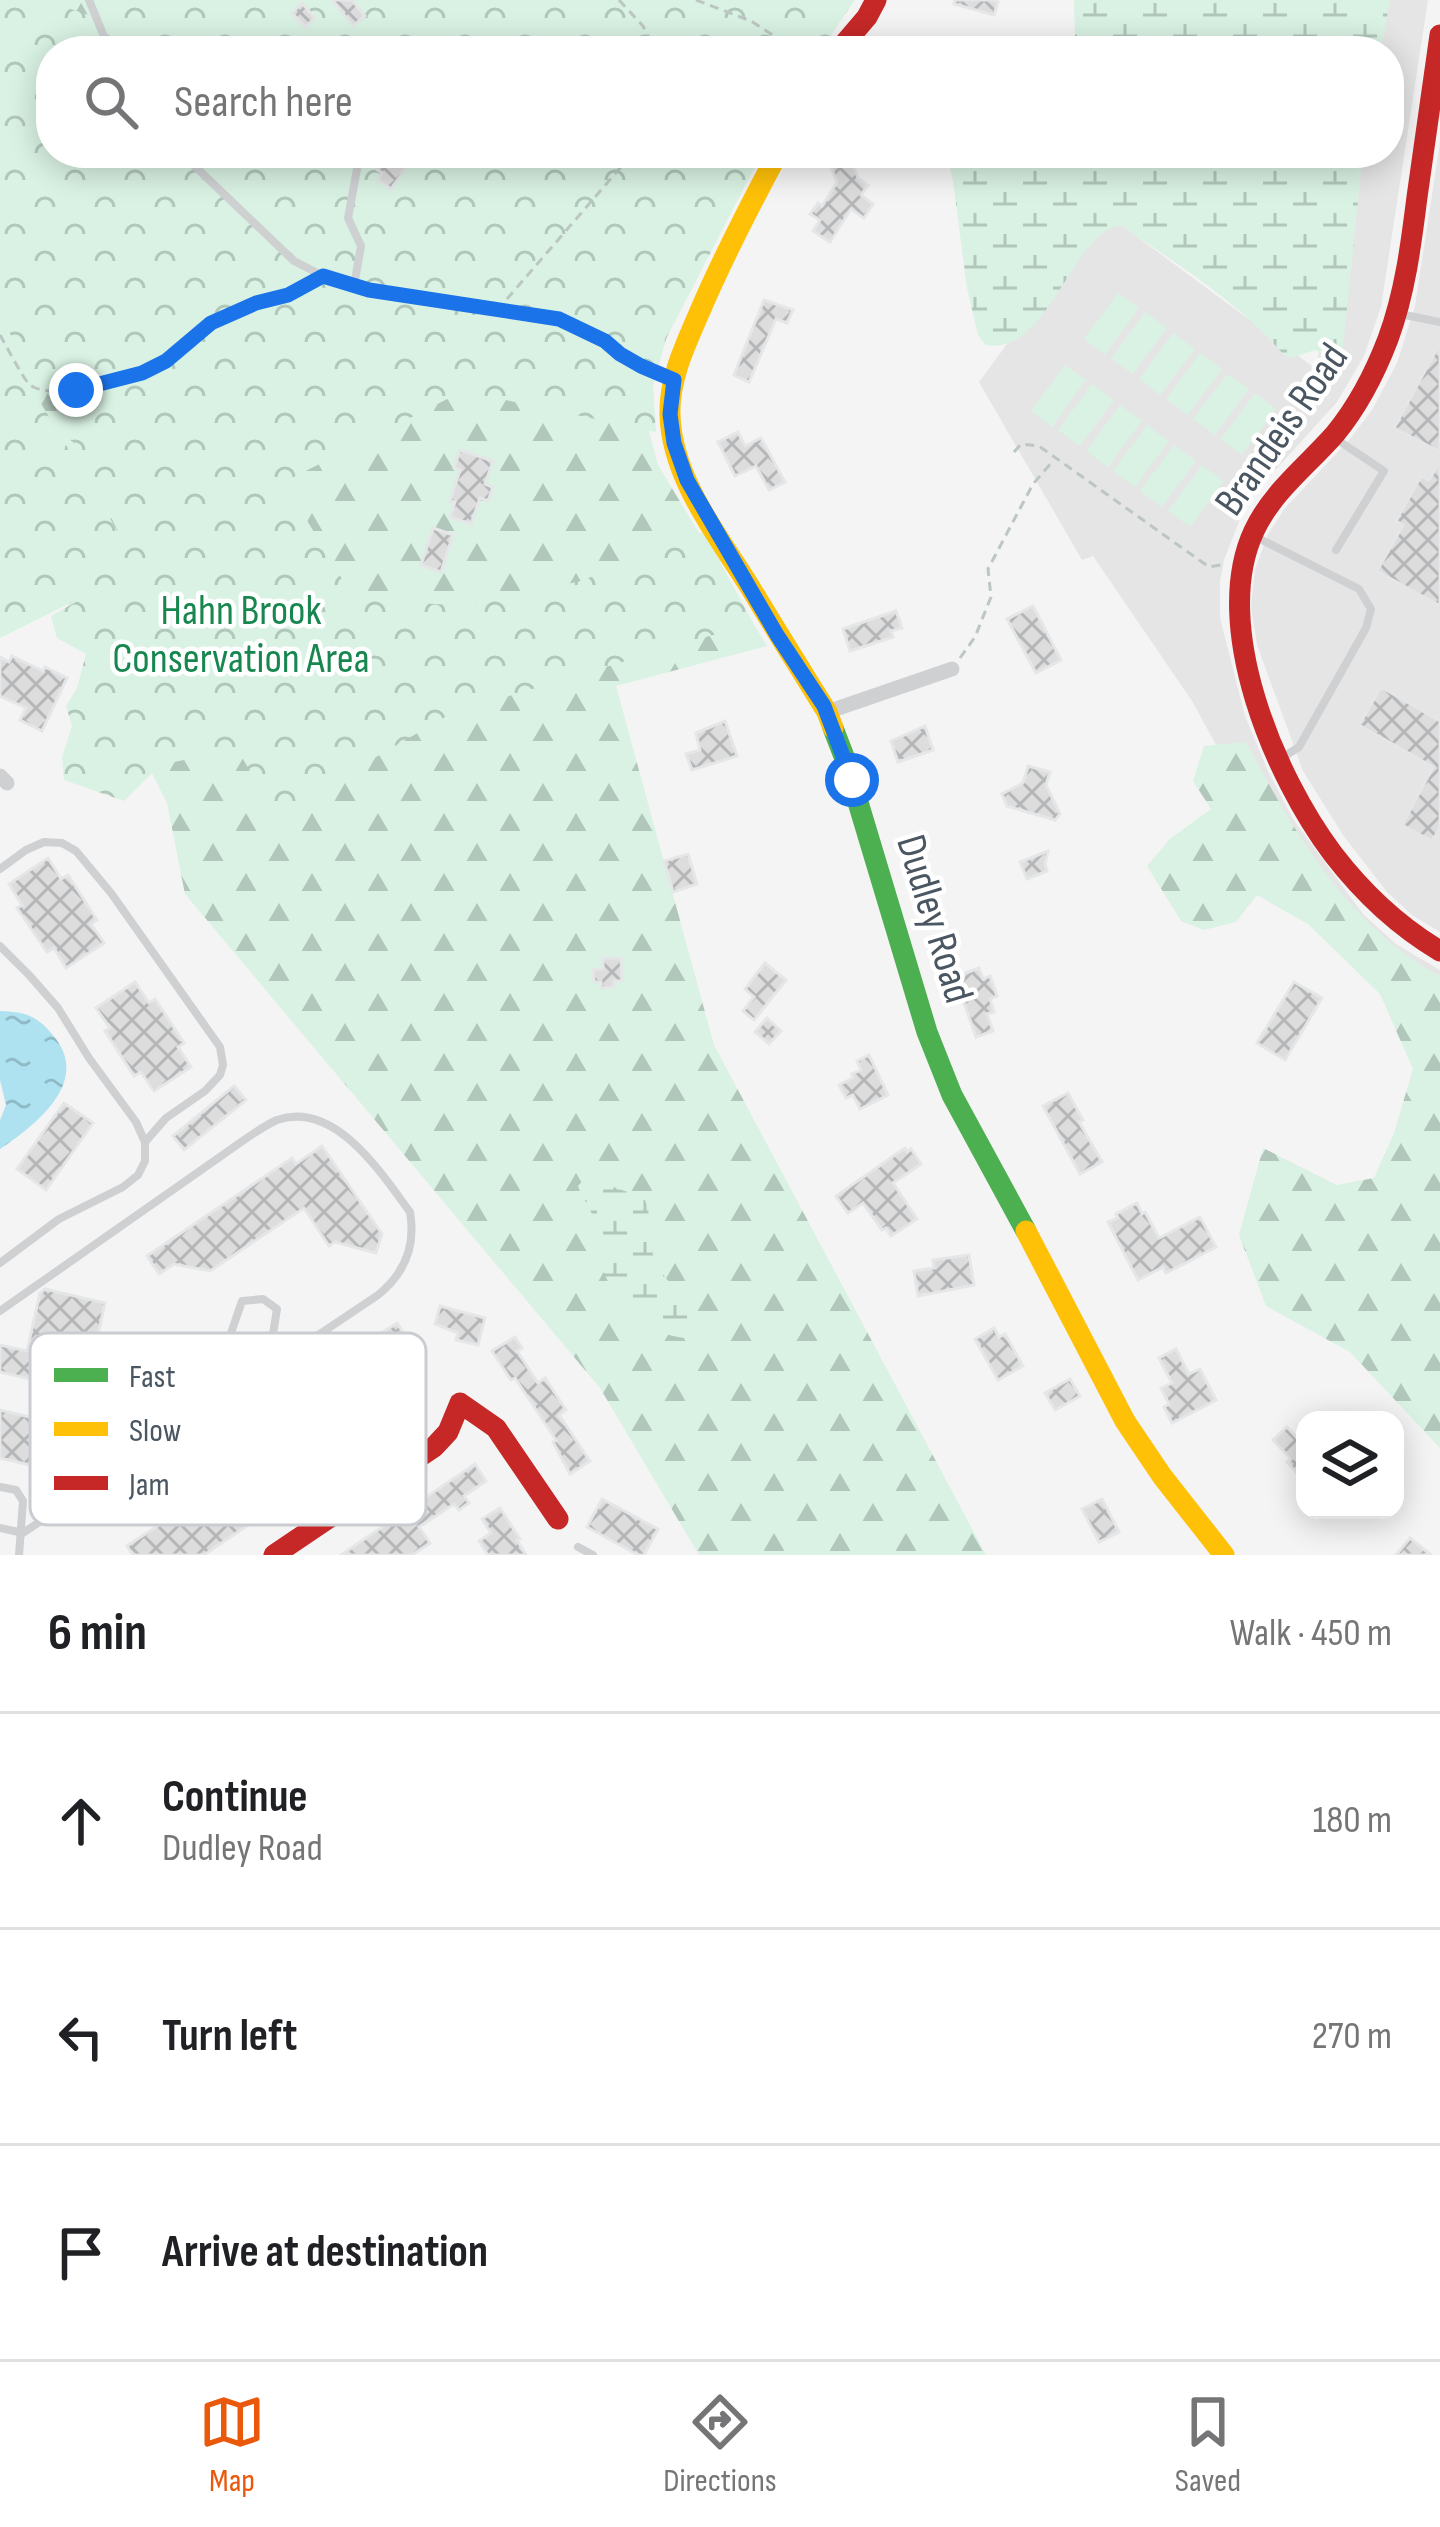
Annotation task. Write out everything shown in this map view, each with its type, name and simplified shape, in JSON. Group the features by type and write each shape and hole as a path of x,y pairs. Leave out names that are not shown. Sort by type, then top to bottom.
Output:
{"street":[{"path":"850,36 877,0"},
{"name":"Brandeis Road","path":"1440,35 1412,236 1396,314 1371,382 1332,436 1269,506 1249,545 1239,593 1252,679 1279,759 1322,838 1375,902 1440,951"},
{"name":"Dudley Road","path":"770,168 725,252 674,380 670,414 674,443 687,480 827,712 927,1032 952,1095 1125,1421 1224,1555"},
{"path":"827,712 952,670"},
{"path":"426,1452 448,1432 460,1402 496,1428 558,1519"},
{"path":"274,1555 318,1525"}],"lane":[{"path":"88,0 104,36"},
{"path":"197,168 294,261 323,276 354,286 559,319 674,380"},
{"path":"354,286 361,246 348,218 357,168"},
{"path":"1396,314 1440,322"},
{"path":"1332,436 1384,471 1336,550"},
{"path":"1249,545 1359,589 1371,609 1366,628 1299,747 1279,759"},
{"path":"0,868 44,842 62,843 76,851 220,1047 220,1075 166,1118 145,1142"},
{"path":"0,946 58,1009 145,1142 145,1161 138,1175 59,1219 0,1263"},
{"path":"0,1310 244,1140 274,1121 293,1117 330,1124 344,1133 391,1186 410,1212 413,1227 396,1280 322,1333"},
{"path":"231,1333 242,1301 263,1299 277,1309 273,1333"},
{"path":"0,1487 16,1490 23,1501 19,1555"},
{"path":"0,1528 23,1533 35,1525"},
{"path":"578,1546 593,1555"}],"path":[{"path":"619,0 648,36"},
{"path":"696,0 752,21 774,36"},
{"path":"498,310 620,168"},
{"path":"1,340 30,385 50,393 76,390 142,373 166,361 211,323 288,295 323,276"},
{"path":"1014,452 1022,444 1039,446 1209,568 1226,561 1231,551 1249,545"},
{"path":"952,670 975,637 991,597 988,568 1033,484 1056,458"}],"shaded area":[{"path":"1380,0 1428,0 1404,157 1404,36 1374,36"},
{"path":"1440,142 1440,932 1387,892 1343,835 1303,771 1257,645 1251,607 1255,569 1268,534 1285,508 1372,410 1397,363 1415,306"},
{"path":"1033,168 1044,168 1316,369 1350,168 1402,168 1381,307 1364,356 1337,402 1261,486 1242,514 1224,560 1220,618 1245,716 1293,819 1363,914 1396,944 1440,970 1440,982 1292,884 1192,701 1093,556 1082,560 979,382 1078,248"}],"green space":[{"name":"Hahn Brook Conservation Area","path":"0,0 701,0 783,36 36,36 36,168 89,168 636,382 658,465 767,646 616,686 714,1045 986,1555 699,1555 600,1388 185,894 167,803 62,593 0,626"},
{"name":"Hahn Brook Conservation Area","path":"0,0 43,0 89,15 111,0 855,0 830,36 36,36 36,168 754,168 666,339 653,387 656,432 463,391 284,482 354,599 467,606 581,581 704,532 753,623 452,713 276,815 237,749 160,765 124,801 64,780 62,757 72,726 66,706 77,688 86,654 57,638 51,616 106,585 0,638 0,335 121,537 50,397 0,318"},
{"path":"1074,0 1390,0 1384,36 1075,36"},
{"path":"950,168 1361,168 1339,358 1315,350 1291,358 1284,355 1228,301 1122,226 1105,232 1089,247 1027,331 1008,343 986,345 978,335 967,288"},
{"path":"1118,293 1139,308 1105,355 1084,339"},
{"path":"1145,312 1167,328 1133,374 1111,359"},
{"path":"1173,333 1195,349 1160,395 1139,379"},
{"path":"1200,353 1222,369 1188,415 1166,399"},
{"path":"1065,365 1086,380 1052,427 1031,411"},
{"path":"1227,374 1249,389 1215,435 1193,419"},
{"path":"1092,384 1114,400 1080,446 1058,430"},
{"path":"1255,393 1276,409 1242,455 1221,439"},
{"path":"1120,405 1142,421 1108,467 1086,451"},
{"path":"1147,425 1169,441 1135,487 1113,471"},
{"path":"1174,445 1196,461 1162,507 1140,491"},
{"path":"1202,465 1224,481 1190,527 1168,511"},
{"path":"1246,742 1326,874 1378,931 1440,976 1440,1448 1350,1352 1266,1306 1239,1235 1263,1148 1337,1185 1374,1178 1394,1133 1413,1069 1380,994 1308,924 1257,895 1236,922 1204,930 1181,921 1147,866 1171,838 1211,809 1193,781 1204,746"},
{"path":"586,1177 644,1198 656,1263 690,1318 685,1338 642,1321 611,1286 599,1258 593,1216 578,1186"}],"water":[{"path":"0,1011 25,1014 43,1025 65,1055 66,1071 54,1102 0,1149 0,1120 6,1105 0,1080"}],"building":[{"path":"332,0 352,0 365,16 353,26"},
{"path":"955,0 998,2 994,15 954,4"},
{"path":"302,3 315,18 305,27 292,13"},
{"path":"375,168 406,168 391,189 378,180 382,173"},
{"path":"831,168 854,168 868,185 861,195 873,204 864,218 851,209 830,242 813,231 820,220 810,214 818,203 822,206 837,182"},
{"path":"764,300 793,310 787,323 776,319 749,382 734,375"},
{"path":"1440,343 1440,452 1394,428"},
{"path":"738,432 745,446 761,438 785,482 769,490 756,466 735,476 718,442"},
{"path":"460,450 493,461 485,484 493,487 488,501 480,498 471,524 450,517"},
{"path":"1440,461 1440,606 1377,571 1403,525 1396,521 1421,476 1429,480"},
{"path":"433,528 453,535 441,572 421,565"},
{"path":"1033,606 1061,660 1036,673 1007,619"},
{"path":"896,611 902,628 891,631 893,637 850,651 843,629"},
{"path":"12,656 67,678 42,731 20,720 26,708 0,696 0,657 9,662"},
{"path":"1381,687 1440,721 1440,828 1432,841 1402,825 1433,767 1359,725"},
{"path":"725,721 737,756 692,770 686,754 700,750 696,733"},
{"path":"925,726 933,750 898,762 891,741"},
{"path":"1028,766 1050,772 1046,785 1060,814 1055,820 1007,806 1002,794 1023,783"},
{"path":"1048,851 1047,871 1027,879 1020,862"},
{"path":"688,854 697,884 673,892 664,861"},
{"path":"48,858 61,879 68,875 97,920 91,924 104,943 66,968 54,948 47,952 17,908 22,905 9,884"},
{"path":"603,958 621,958 622,981 614,981 614,987 601,988 601,982 594,982 593,969 603,969"},
{"path":"765,963 786,980 754,1020 743,1011 754,997 745,989"},
{"path":"979,968 983,979 990,976 997,996 990,999 994,1012 987,1014 993,1031 976,1037 955,977"},
{"path":"135,982 149,1003 155,999 184,1043 178,1047 191,1067 154,1091 141,1072 134,1076 96,1008"},
{"path":"1294,982 1322,998 1285,1060 1257,1043"},
{"path":"767,1018 781,1031 769,1044 755,1032"},
{"path":"869,1055 888,1095 860,1109 853,1095 846,1098 839,1085 861,1070 857,1061"},
{"path":"234,1086 246,1100 184,1150 173,1136"},
{"path":"1068,1093 1102,1162 1080,1174 1043,1106"},
{"path":"64,1103 93,1123 46,1190 17,1169"},
{"path":"322,1146 382,1234 376,1253 335,1242 329,1246 304,1208 210,1271 174,1264 159,1274 147,1256 292,1158 296,1164"},
{"path":"905,1148 921,1164 893,1183 917,1219 891,1236 863,1203 848,1213 836,1196"},
{"path":"1137,1203 1159,1238 1200,1217 1216,1247 1166,1273 1163,1267 1138,1280 1108,1222"},
{"path":"969,1255 974,1285 918,1296 914,1271 934,1268 933,1260"},
{"path":"45,1289 105,1303 98,1333 31,1333"},
{"path":"440,1306 485,1318 478,1345 456,1340 458,1333 435,1324"},
{"path":"397,1323 403,1333 382,1333"},
{"path":"994,1328 999,1337 1005,1334 1023,1366 998,1380 975,1339"},
{"path":"515,1337 522,1348 517,1351 538,1383 545,1378 566,1410 559,1415 590,1461 570,1474 556,1440 492,1351"},
{"path":"30,1338 30,1379 0,1372 0,1345 27,1351"},
{"path":"1176,1349 1189,1374 1200,1369 1216,1400 1172,1423 1161,1388 1172,1383 1159,1358"},
{"path":"1070,1379 1080,1396 1055,1410 1045,1393"},
{"path":"0,1410 30,1417 30,1465 0,1458"},
{"path":"1287,1427 1296,1437 1296,1472 1287,1462 1291,1459 1273,1440"},
{"path":"475,1464 486,1481 464,1496 469,1503 459,1510 454,1504 426,1522 426,1497"},
{"path":"602,1499 658,1529 644,1555 587,1527"},
{"path":"1102,1499 1119,1532 1099,1542 1082,1509"},
{"path":"500,1508 526,1555 488,1555 479,1541 491,1533 482,1519"},
{"path":"159,1525 248,1525 204,1555 133,1555 127,1546"},
{"path":"385,1525 422,1525 430,1543 412,1555 341,1555"},
{"path":"1410,1538 1431,1555 1396,1555"}],"traffic: fast":[{"path":"833,728 927,1032 952,1095 1026,1231"}],"traffic: slow":[{"path":"770,168 687,341 670,401 672,437 698,505 833,728"},
{"path":"1026,1231 1125,1421 1224,1555"}],"traffic: jam":[{"path":"851,36 876,0"},
{"path":"1440,35 1407,269 1388,339 1343,423 1280,492 1254,531 1242,569 1240,610 1255,699 1271,743 1311,822 1369,895 1440,951"},
{"path":"426,1452 448,1432 460,1403 496,1428 558,1519"},
{"path":"274,1555 318,1525"}],"route":[{"path":"76,390 142,373 166,361 211,323 288,295 323,276 369,290 559,319 586,331 641,366 674,380 670,414 687,480 777,635 812,683 852,780"}]}
